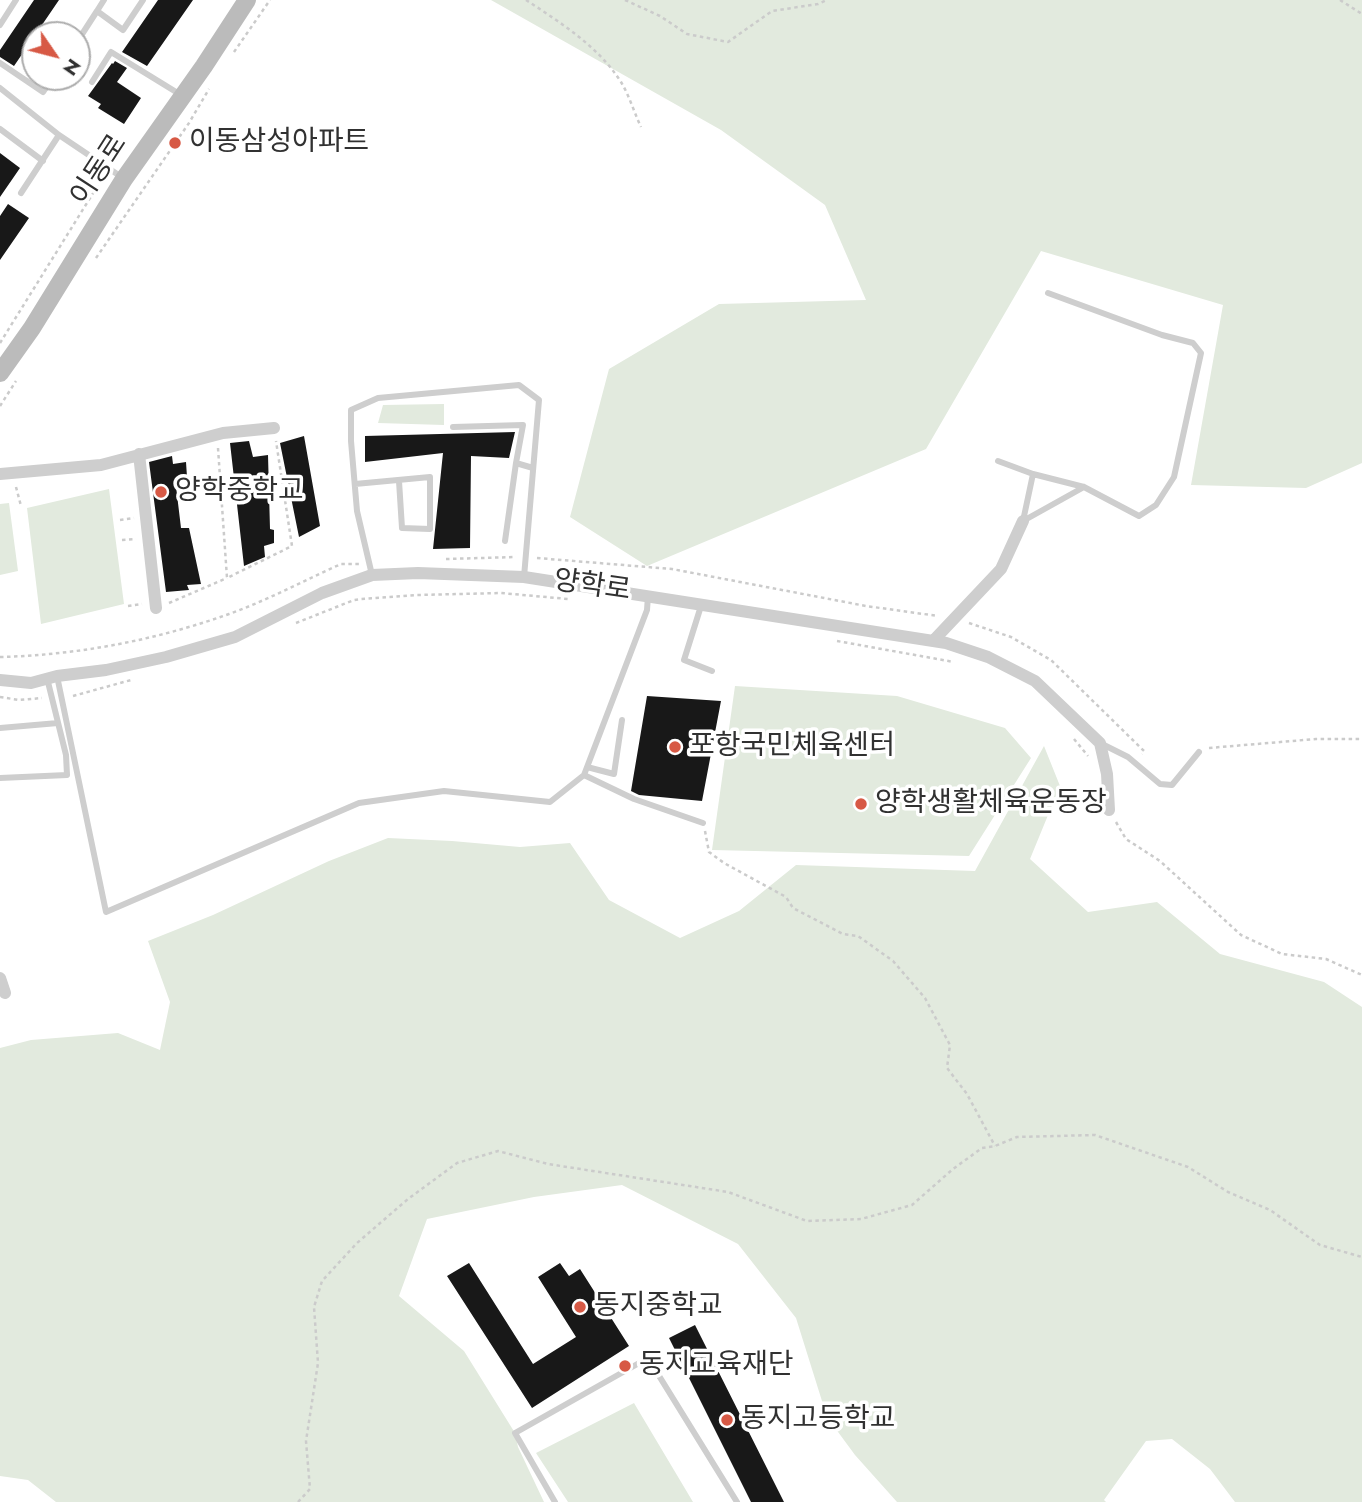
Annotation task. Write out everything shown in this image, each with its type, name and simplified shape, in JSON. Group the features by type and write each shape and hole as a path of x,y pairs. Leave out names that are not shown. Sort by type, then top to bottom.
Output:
{"street":[{"name":"이동로","path":"0,373 32,328 124,179 183,96 241,2"},
{"path":"0,474 101,465 217,434 274,428"},
{"path":"139,454 156,608"},
{"path":"933,641 1001,569 1023,521"},
{"name":"양학로","path":"0,680 31,683 52,677 106,670 166,657 235,637 370,569 524,577 933,641 988,657 1035,681 1100,743"},
{"path":"1100,743 1107,774 1109,810"},
{"path":"0,978 3,995"}],"lane":[{"path":"0,25 16,0"},
{"path":"90,21 104,0"},
{"path":"97,10 123,30 144,0"},
{"path":"92,82 111,52 183,96"},
{"path":"0,63 21,77"},
{"path":"0,88 59,135 124,179"},
{"path":"0,130 43,161"},
{"path":"21,193 59,135"},
{"path":"998,461 1032,474 1084,487 1139,516 1156,505 1174,477 1201,354 1194,343 1161,335 1048,293"},
{"path":"370,569 357,511 351,410 378,398 519,385 539,400 524,577"},
{"path":"453,427 523,425 505,541"},
{"path":"516,463 533,468"},
{"path":"1023,521 1032,474"},
{"path":"355,484 430,477 430,529 402,528 399,481"},
{"path":"1023,521 1084,487"},
{"path":"52,677 106,912 359,803 444,791 550,802 584,775 647,610 648,596"},
{"path":"701,606 684,660 712,671"},
{"path":"0,778 67,775 66,754 58,723 52,677"},
{"path":"587,767 614,774 622,720"},
{"path":"0,728 58,723"},
{"path":"1100,743 1128,757 1160,785 1172,785 1199,752"},
{"path":"584,775 634,799 703,823"},
{"path":"555,1502 515,1433 648,1358 737,1502"}],"path":[{"path":"234,52 270,0"},
{"path":"526,0 601,56 621,83 640,127"},
{"path":"625,0 660,16 687,34 728,42 772,11 818,4 827,0"},
{"path":"1340,0 1362,14"},
{"path":"94,260 189,123 213,83"},
{"path":"0,343 100,182"},
{"path":"0,405 22,372"},
{"path":"156,608 227,578 292,545 274,428"},
{"path":"217,434 227,578"},
{"path":"15,473 21,506"},
{"path":"438,560 488,556 672,569 972,623 1011,637 1051,660 1144,751 1137,766"},
{"path":"0,657 44,656 153,638 231,613 341,564 370,569"},
{"path":"294,624 361,599 501,593 571,599"},
{"path":"832,640 965,663"},
{"path":"74,696 137,678"},
{"path":"0,697 19,700 44,698"},
{"path":"1070,735 1107,774"},
{"path":"1199,752 1219,746 1243,747 1316,739 1362,739"},
{"path":"1109,810 1126,839 1160,861 1241,935 1282,954 1326,959 1362,975"},
{"path":"703,823 709,852 786,897 793,908 843,934 858,936 893,961 925,998 950,1045 947,1068 967,1094 995,1146"},
{"path":"298,1502 310,1489 306,1441 318,1363 314,1307 322,1281 357,1242 408,1199 457,1163 498,1151 548,1164 728,1192 807,1221 861,1219 912,1205 982,1148 1017,1137 1095,1135 1188,1167 1228,1192 1270,1210 1320,1245 1362,1257"}],"shaded area":[{"path":"491,0 1362,0 1362,463 1306,488 1191,485 1223,305 1041,251 926,449 647,566 570,517 609,369 719,304 866,300 825,205 721,130"},
{"path":"444,404 444,425 378,423 383,405"},
{"path":"109,489 124,604 41,624 27,508"},
{"path":"9,503 18,571 0,575 0,504"},
{"name":"양학생활체육운동장","path":"735,686 897,696 1005,728 1031,758 969,856 712,850"},
{"path":"1044,746 1060,786 1030,859 1088,912 1157,902 1220,954 1324,982 1362,1007 1362,1502 1235,1502 1210,1469 1172,1439 1146,1441 1104,1500 1106,1502 897,1502 855,1455 827,1417 796,1318 738,1244 622,1185 534,1197 427,1219 399,1296 464,1351 515,1433 518,1447 544,1502 56,1502 28,1480 0,1476 0,1048 31,1040 118,1033 160,1050 170,1002 148,941 213,915 329,861 388,838 520,847 570,843 609,900 680,938 739,911 796,865 975,871"},
{"path":"634,1403 693,1502 568,1502 536,1453"}],"building":[{"path":"34,0 59,0 45,21 21,21 21,56 14,66 0,57 0,50"},
{"path":"158,0 193,0 147,66 122,52"},
{"path":"115,61 127,68 117,82 141,98 124,124 98,108 101,104 88,96"},
{"path":"0,153 20,168 0,197"},
{"path":"8,204 29,218 0,260 0,216"},
{"path":"515,432 509,458 471,456 470,548 433,549 443,453 365,462 365,436"},
{"path":"304,436 320,526 299,537 280,443"},
{"path":"249,441 253,457 268,455 270,529 274,530 274,543 264,546 265,557 244,566 230,443"},
{"path":"172,456 173,464 186,462 187,477 175,478 181,528 189,528 201,584 187,585 189,590 166,592 149,462"},
{"name":"포항국민체육센터","path":"647,696 721,701 702,801 639,795 631,791"},
{"name":"동지중학교","path":"469,1263 533,1364 576,1337 538,1277 560,1263 569,1276 580,1269 629,1346 532,1408 447,1276"},
{"name":"동지고등학교","path":"695,1325 784,1502 751,1502 669,1338"}],"place":[{"name":"이동삼성아파트","path":"175,143"},
{"name":"양학중학교","path":"161,492"},
{"name":"포항국민체육센터","path":"675,747"},
{"name":"양학생활체육운동장","path":"861,804"},
{"name":"동지중학교","path":"580,1307"},
{"name":"동지교육재단","path":"625,1366"},
{"name":"동지고등학교","path":"727,1420"}]}
